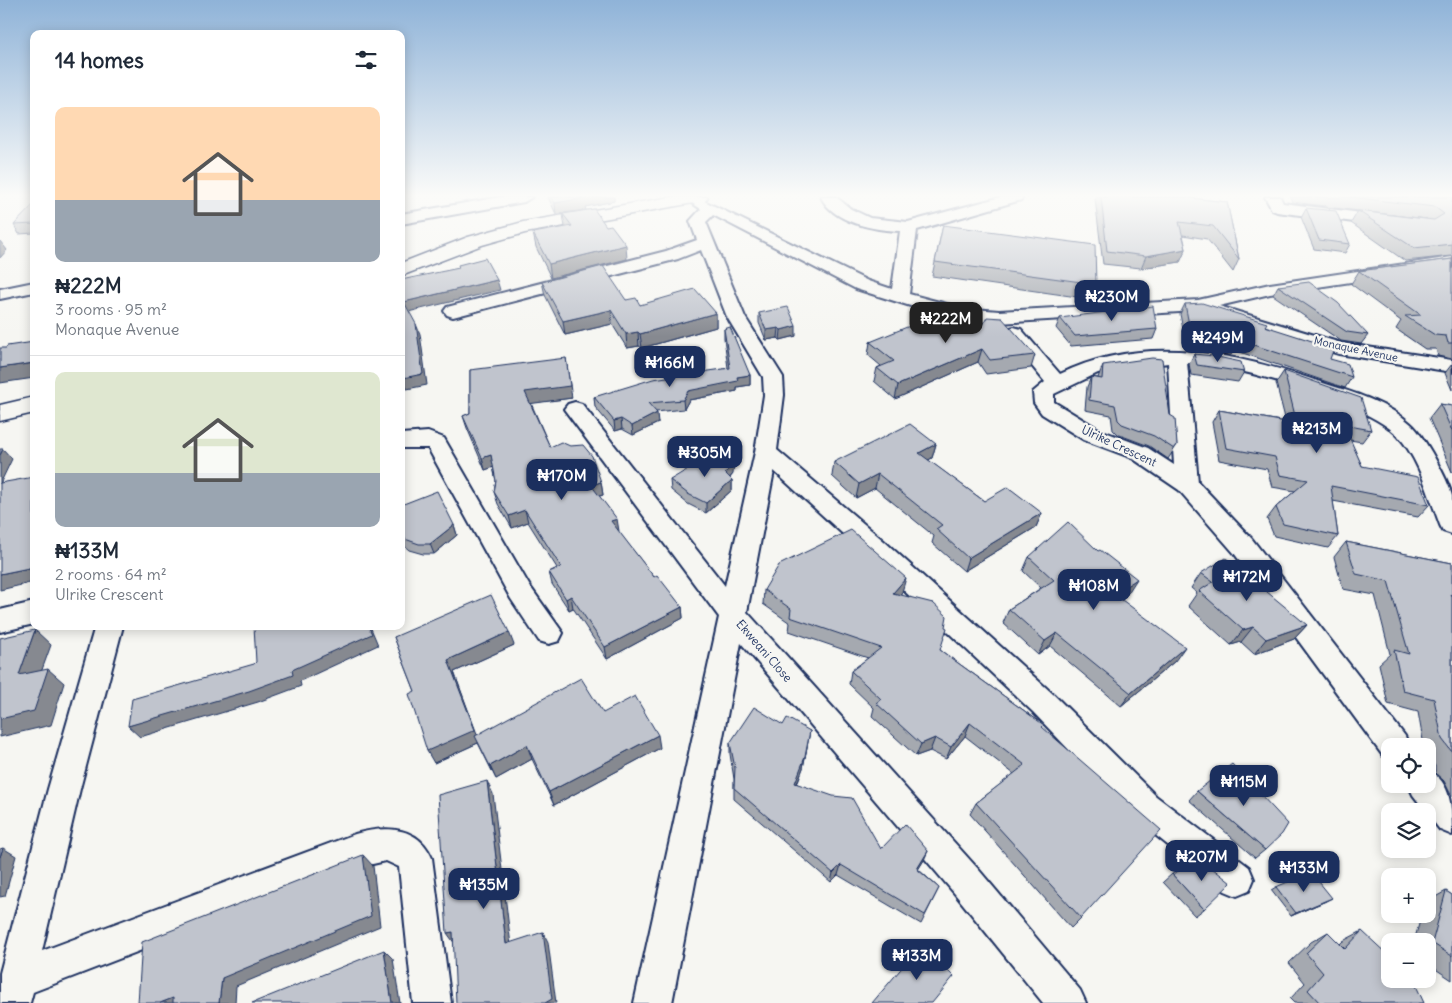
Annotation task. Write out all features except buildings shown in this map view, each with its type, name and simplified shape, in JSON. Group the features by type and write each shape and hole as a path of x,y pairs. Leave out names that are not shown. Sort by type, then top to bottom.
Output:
{"main road":[{"path":"405,268 468,244"},
{"path":"0,413 30,407"}],"street":[{"path":"452,312 672,255 703,244"},
{"path":"653,1003 766,452 774,395 773,377 736,317 705,244"},
{"name":"Monaque Avenue","path":"783,244 862,285 900,298 962,314 999,317 1197,305 1339,348 1452,366"},
{"path":"900,298 907,244"},
{"path":"1197,305 1270,289 1452,262"},
{"path":"0,294 30,289"},
{"path":"999,317 1057,383 1091,368 1177,356 1210,359 1301,382 1347,397 1384,415 1405,430 1443,483 1452,525"},
{"path":"1177,356 1187,484"},
{"name":"Ulrike Crescent","path":"1057,383 1043,392 1044,403 1049,409 1092,435 1140,453 1187,484 1242,546 1388,738"},
{"name":"Ekweani Close","path":"575,409 732,614 967,882 1067,1003"},
{"path":"405,441 428,439 436,443 520,592 549,633"},
{"path":"766,452 875,548 1043,703 1145,807 1237,879"},
{"path":"0,621 30,615"},
{"path":"14,991 64,790 108,630"},
{"path":"1431,793 1452,819"},
{"path":"14,991 345,854 381,844 402,847 415,858 432,1003"}]}
